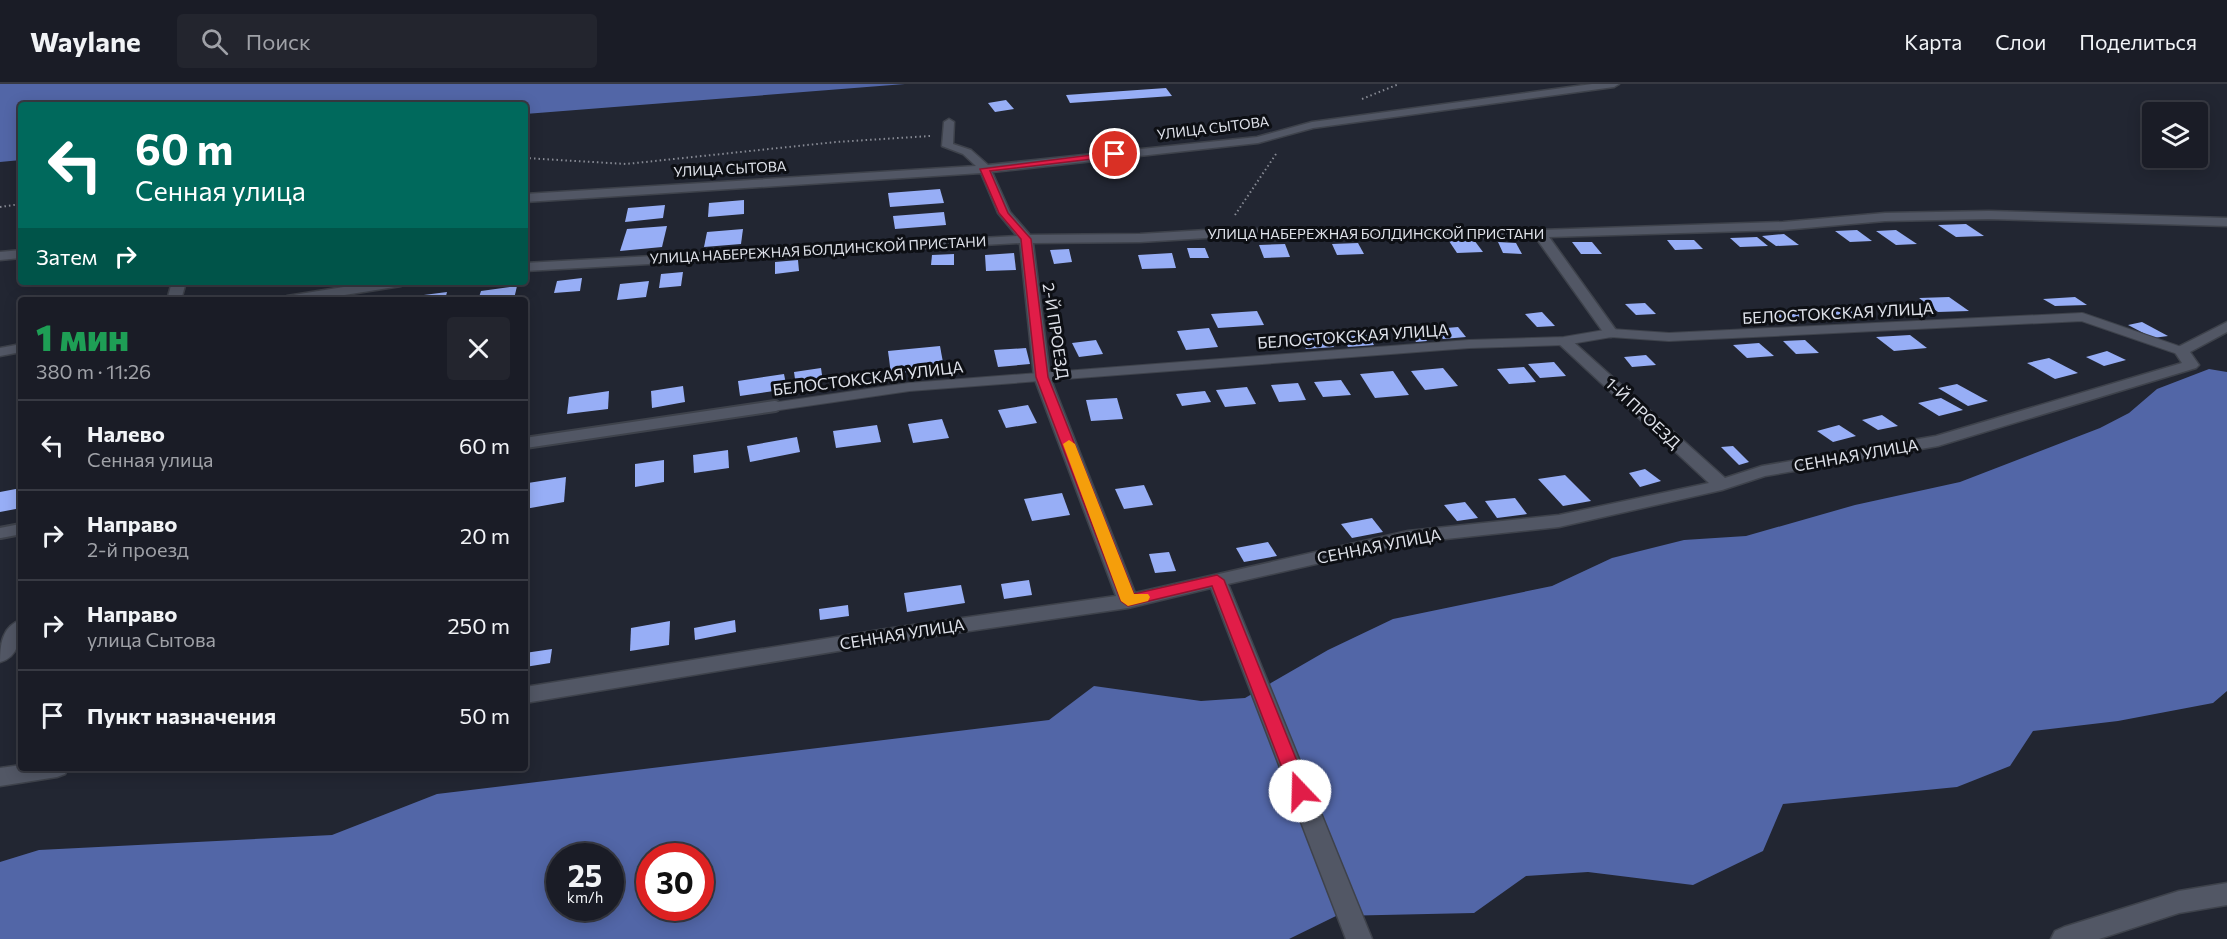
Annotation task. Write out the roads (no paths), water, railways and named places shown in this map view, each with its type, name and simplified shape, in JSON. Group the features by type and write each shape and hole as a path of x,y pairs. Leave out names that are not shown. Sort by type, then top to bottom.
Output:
{"street":[{"name":"УЛИЦА СЫТОВА","path":"528,198 985,169 1258,140 1312,125 1614,84"},
{"path":"949,129 947,146 967,152 985,169 1004,213 1026,239"},
{"name":"УЛИЦА НАБЕРЕЖНАЯ БОЛДИНСКОЙ ПРИСТАНИ","path":"528,267 1026,239 1140,238 1223,233 1540,234 1784,226 1885,217 1942,216 2227,222"},
{"path":"1540,234 1611,333"},
{"name":"2-Й ПРОЕЗД","path":"1026,239 1042,377 1128,601"},
{"path":"0,256 18,254"},
{"path":"306,297 382,285"},
{"path":"2181,351 2227,326"},
{"name":"1-Й ПРОЕЗД","path":"1564,340 1722,484"},
{"path":"0,352 18,349"},
{"name":"СЕННАЯ УЛИЦА","path":"528,695 886,636 1128,601 1408,537 1559,521 1722,484 1762,471 1938,441 2191,365 2181,351"},
{"path":"1217,580 1359,939"},
{"path":"0,655 18,631"},
{"path":"0,777 38,771"},
{"path":"2064,939 2179,902 2227,894"}],"lane":[{"name":"БЕЛОСТОКСКАЯ УЛИЦА","path":"528,443 909,387 1469,344 1564,340 1611,333 1669,338 2082,317 2181,351"},
{"path":"0,533 18,530"}],"water":[{"path":"0,84 905,84 528,114 528,102 18,102 18,160 0,162"},
{"path":"2209,369 2227,372 2227,691 2213,703 2118,721 2033,731 2010,766 1957,787 1783,804 1763,851 1693,885 1588,872 1526,876 1474,913 1336,916 1289,939 0,939 0,862 39,850 332,835 437,794 1049,720 1094,686 1201,701 1245,698 1328,650 1393,619 1552,586 1612,558 1684,540 1746,536 1855,505 1960,482 2100,428 2129,413 2157,389"}]}
